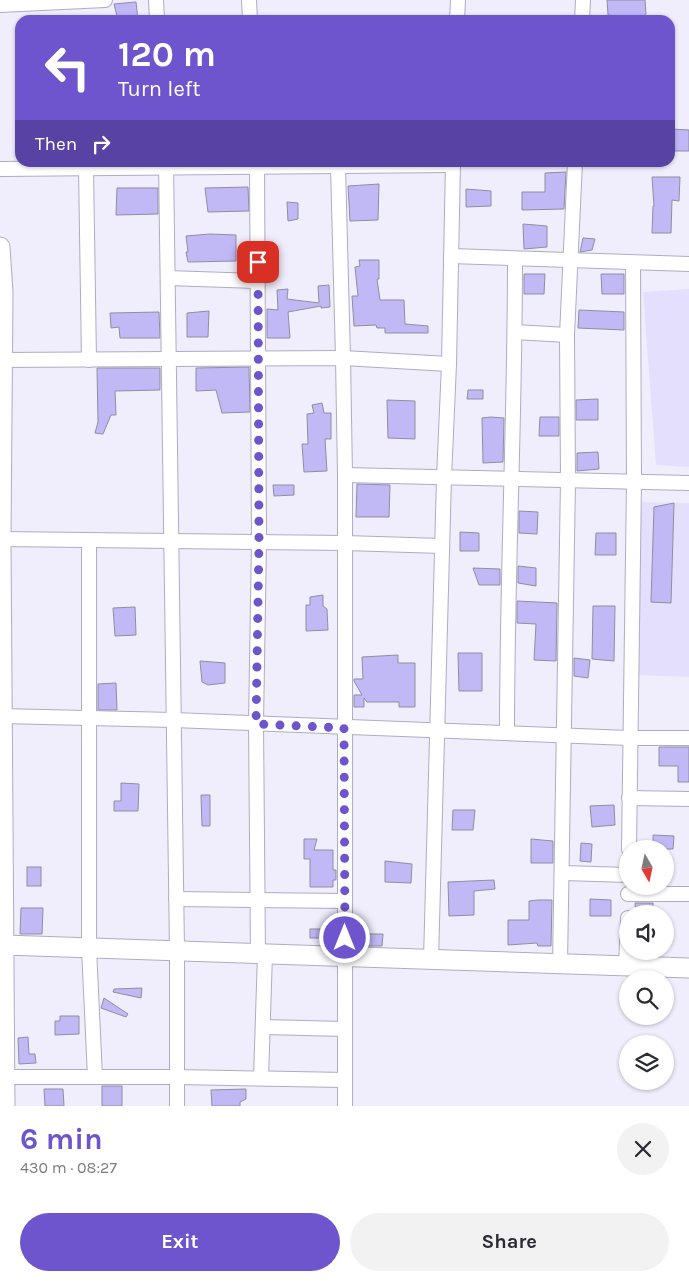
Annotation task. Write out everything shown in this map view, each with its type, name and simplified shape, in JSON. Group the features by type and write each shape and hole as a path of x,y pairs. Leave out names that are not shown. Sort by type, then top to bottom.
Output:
{"street":[{"path":"0,5 105,0"},
{"path":"156,0 157,15"},
{"path":"249,0 250,15"},
{"path":"457,15 458,0"},
{"path":"582,0 582,15"},
{"path":"0,169 113,167"},
{"path":"166,167 177,951 177,1106"},
{"path":"257,167 259,542 256,724 258,900 262,954 263,1027 261,1078"},
{"path":"338,167 345,475 345,1106"},
{"path":"431,960 444,478 449,364 453,167"},
{"path":"560,964 568,480 567,335 575,167"},
{"path":"86,168 89,360"},
{"path":"0,247 3,292 1,360 1,716 4,945 2,1077 5,1106"},
{"path":"451,256 515,260 689,264"},
{"path":"507,732 515,260"},
{"path":"629,840 634,482 633,263"},
{"path":"168,278 258,280"},
{"path":"515,332 567,335"},
{"path":"1,360 343,358 449,364"},
{"path":"345,475 689,483"},
{"path":"1,539 345,542 442,546"},
{"path":"89,540 89,948 95,1077"},
{"path":"1,716 174,720 629,738 689,738"},
{"path":"629,798 689,799"},
{"path":"563,873 619,875"},
{"path":"674,893 689,894"},
{"path":"176,899 345,901"},
{"path":"4,945 689,968"},
{"path":"626,960 626,966"},
{"path":"263,1027 345,1029"},
{"path":"2,1077 177,1076 345,1080"}],"shaded area":[{"path":"689,289 689,467 656,465 643,292"},
{"path":"635,502 689,503 689,677 637,675"}],"building":[{"path":"607,0 645,0 645,15 608,15"},
{"path":"136,2 137,15 117,15 114,4"},
{"path":"675,129 689,130 689,151 675,151"},
{"path":"566,172 564,209 522,210 522,192 545,192 545,173"},
{"path":"652,177 680,177 679,201 672,200 671,233 652,233 654,206"},
{"path":"379,184 378,220 350,221 348,186"},
{"path":"248,187 249,211 208,212 205,188"},
{"path":"117,188 158,188 158,214 116,215"},
{"path":"466,189 491,191 491,206 466,207"},
{"path":"287,202 298,203 298,219 288,221"},
{"path":"523,224 547,226 547,247 524,249"},
{"path":"210,234 236,235 236,261 188,262 186,236"},
{"path":"583,238 595,239 592,250 580,252"},
{"path":"359,260 379,260 379,279 377,279 380,300 404,300 405,324 428,326 428,333 385,333 385,328 377,328 376,325 354,326 352,296 358,296 355,267 360,266"},
{"path":"524,274 545,274 544,294 524,294"},
{"path":"601,274 624,274 624,294 602,294"},
{"path":"329,285 330,307 321,308 321,306 288,312 290,338 267,338 267,309 278,310 277,290 288,289 287,299 319,303 318,286"},
{"path":"579,310 624,312 624,330 578,328"},
{"path":"209,311 208,337 187,337 187,313"},
{"path":"159,312 160,338 120,338 119,327 111,328 110,313"},
{"path":"249,367 250,412 222,413 216,390 196,391 196,368"},
{"path":"97,368 160,368 160,390 115,391 116,415 111,415 103,434 95,433 98,422"},
{"path":"468,390 483,390 483,399 467,399"},
{"path":"598,399 598,420 576,420 576,400"},
{"path":"387,400 415,401 415,439 388,438"},
{"path":"322,403 324,413 331,413 331,439 325,439 327,471 304,472 302,444 308,444 307,414 314,413 312,405"},
{"path":"540,417 559,417 559,436 539,436"},
{"path":"482,418 504,418 503,462 483,463"},
{"path":"598,452 599,469 577,471 577,453"},
{"path":"357,484 390,485 389,517 356,517"},
{"path":"273,485 294,485 294,495 274,496"},
{"path":"674,503 671,603 651,602 654,507"},
{"path":"519,511 538,512 537,534 519,533"},
{"path":"460,532 479,533 479,551 460,551"},
{"path":"596,533 616,533 616,555 595,555"},
{"path":"518,566 536,568 536,586 518,583"},
{"path":"473,568 500,569 500,585 479,585"},
{"path":"323,595 323,606 327,609 328,630 306,631 306,605 310,605 310,597"},
{"path":"517,601 557,603 556,661 534,660 536,624 517,623"},
{"path":"593,606 615,606 614,661 592,659"},
{"path":"135,607 136,635 115,636 113,608"},
{"path":"458,653 482,653 482,691 459,691"},
{"path":"398,655 398,663 415,663 415,707 399,707 399,702 367,702 364,698 364,707 354,707 354,695 362,695 354,679 363,679 362,657"},
{"path":"574,658 590,660 588,678 574,676"},
{"path":"200,661 225,663 225,683 208,685 202,682"},
{"path":"116,683 117,710 98,710 98,684"},
{"path":"659,747 689,747 689,782 678,782 678,766 659,766"},
{"path":"121,783 139,784 138,811 114,811 114,801 121,801"},
{"path":"201,795 210,795 210,826 202,826"},
{"path":"614,805 615,825 592,827 590,806"},
{"path":"453,810 475,810 473,830 452,830"},
{"path":"653,835 674,836 674,840 653,840"},
{"path":"304,839 317,839 314,850 333,850 333,870 336,870 336,880 333,880 333,887 310,887 310,859 304,859"},
{"path":"531,839 553,841 553,863 531,863"},
{"path":"581,843 592,844 591,862 580,861"},
{"path":"385,861 412,864 411,883 385,882"},
{"path":"27,867 41,867 41,886 27,886"},
{"path":"494,880 495,889 474,891 474,915 449,916 448,882"},
{"path":"590,899 611,900 611,916 590,916"},
{"path":"552,900 551,946 538,946 537,943 508,945 508,920 529,920 529,901"},
{"path":"635,903 653,903 653,905 635,905"},
{"path":"21,908 43,908 42,934 20,934"},
{"path":"310,929 329,929 329,938 310,938"},
{"path":"356,934 383,934 382,946 356,946"},
{"path":"142,988 141,998 113,992 114,989"},
{"path":"104,998 128,1014 126,1017 101,1008"},
{"path":"60,1016 79,1016 79,1034 55,1035 55,1021 60,1021"},
{"path":"28,1037 29,1054 35,1054 36,1063 19,1064 18,1038"},
{"path":"102,1086 122,1086 122,1106 102,1106"},
{"path":"44,1089 63,1089 64,1106 45,1106"},
{"path":"246,1089 246,1099 240,1102 240,1106 212,1106 211,1090"}],"route":[{"path":"258,262 259,542 256,724 344,728 345,938"}]}
